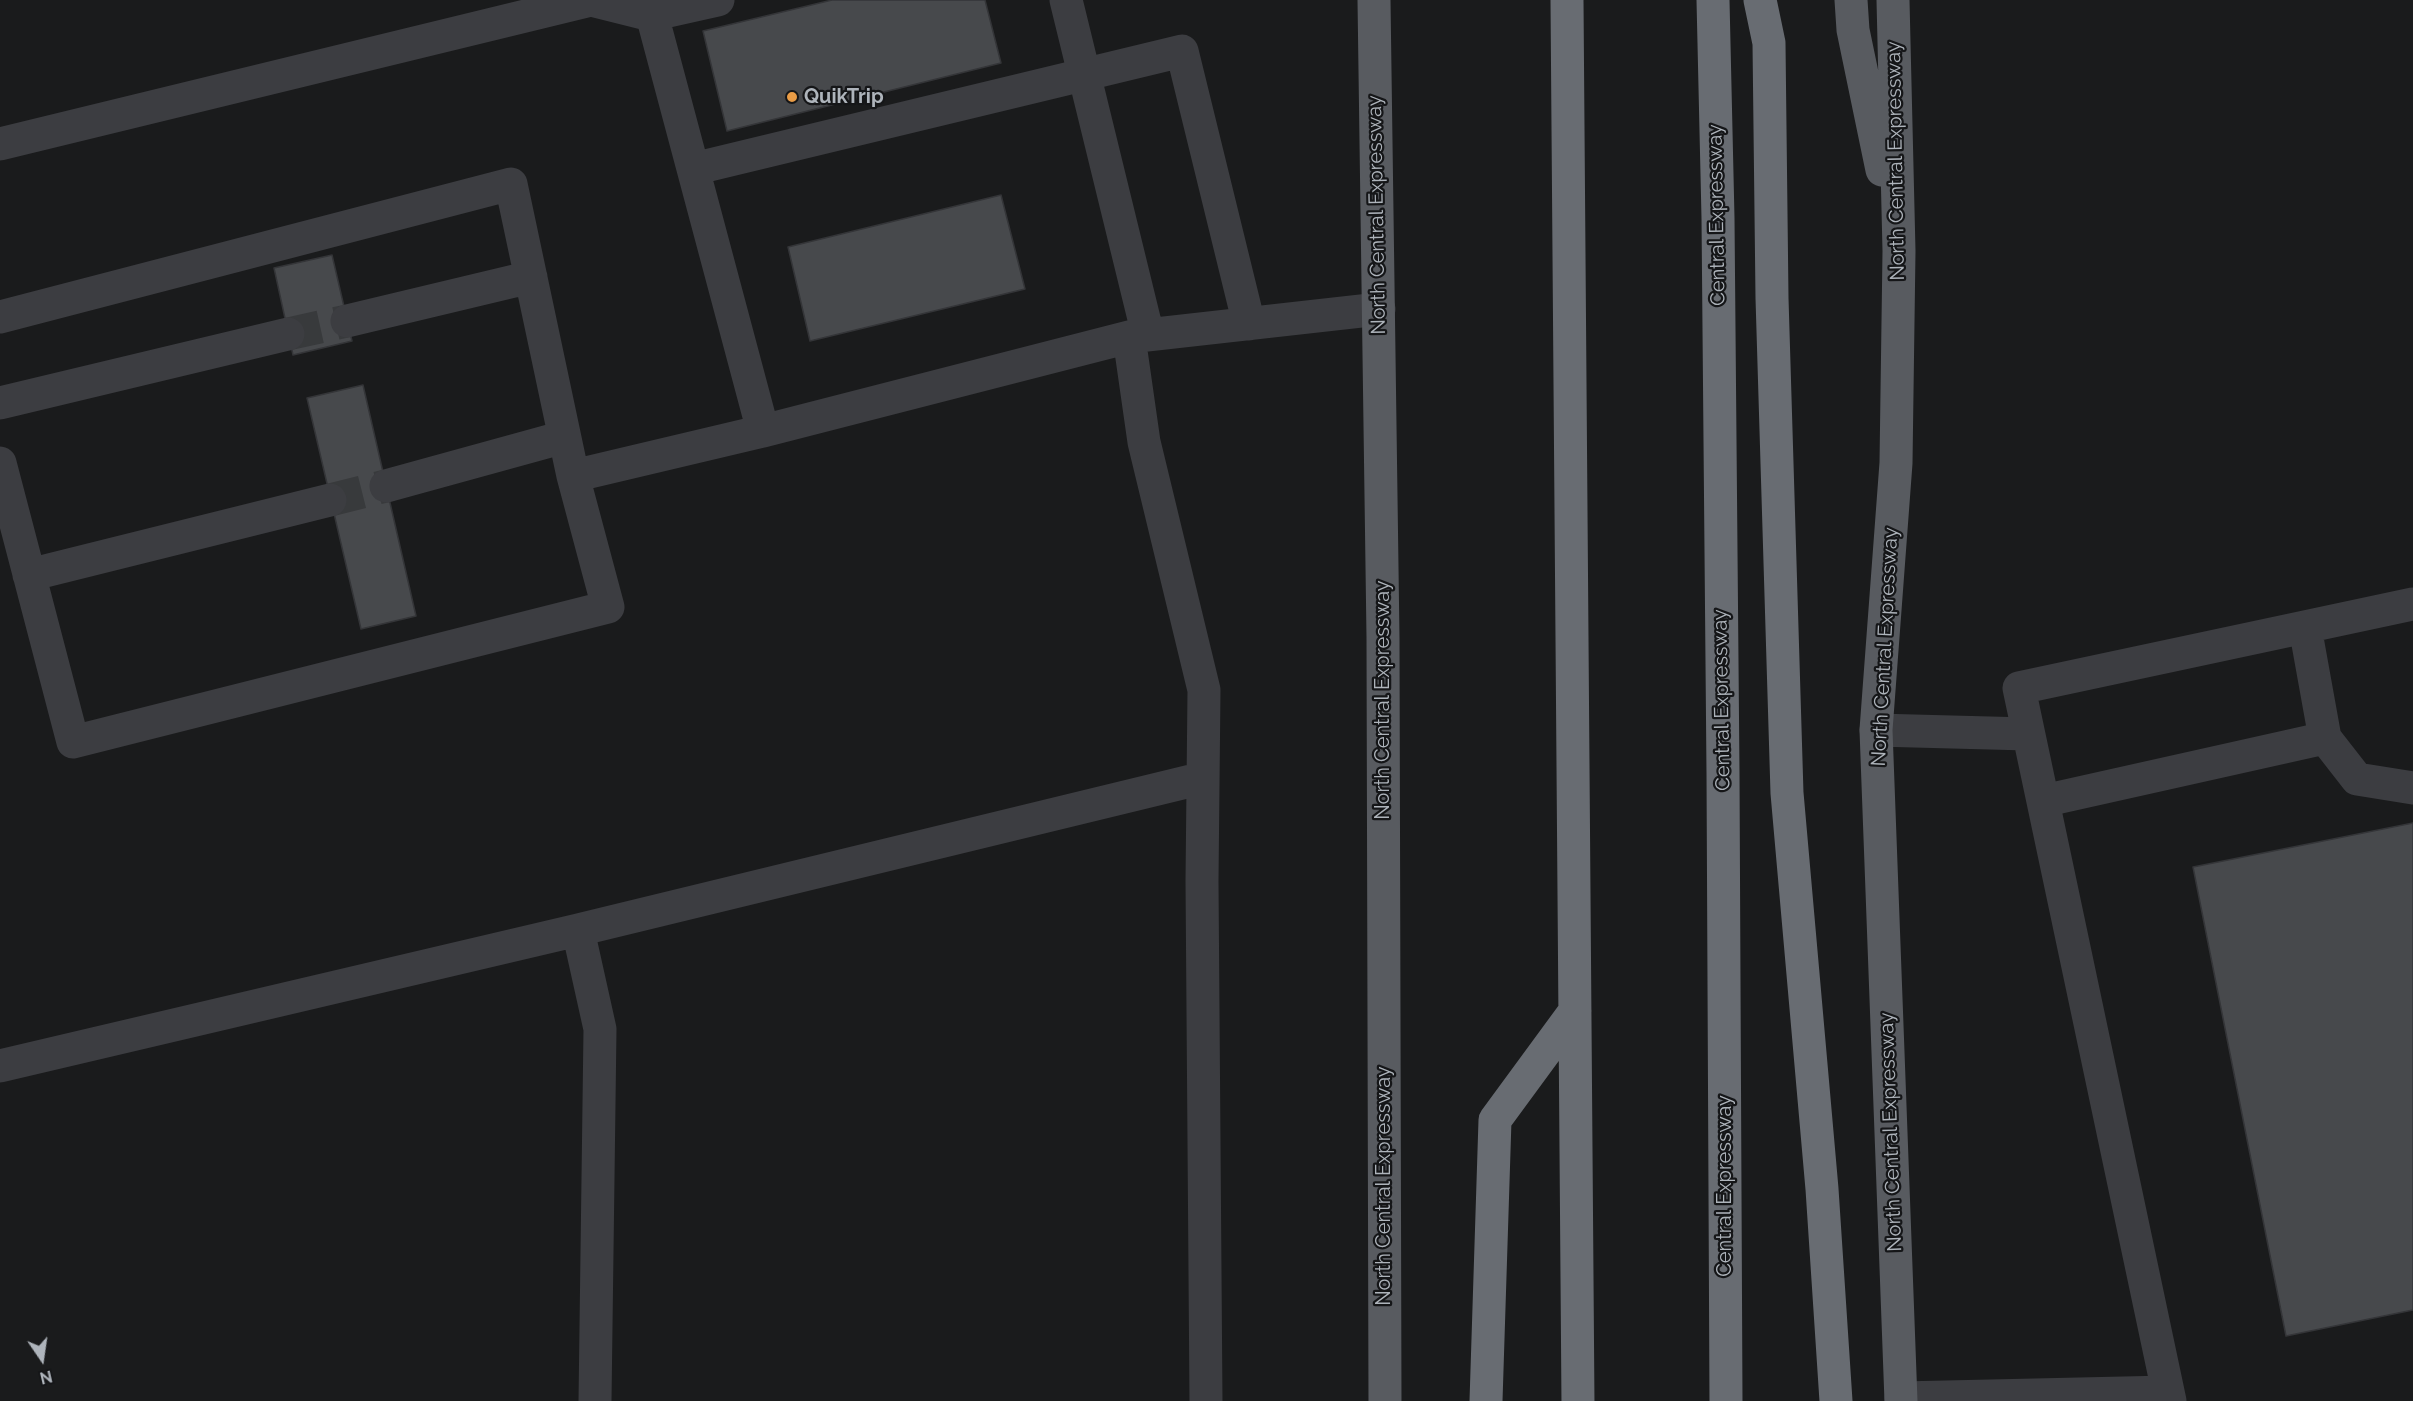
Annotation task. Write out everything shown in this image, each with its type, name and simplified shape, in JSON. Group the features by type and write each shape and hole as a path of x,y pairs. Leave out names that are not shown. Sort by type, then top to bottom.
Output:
{"highway":[{"path":"1567,0 1578,1401"},
{"name":"Central Expressway","path":"1713,0 1718,218 1726,1401"},
{"path":"1760,0 1769,43 1772,298 1788,793 1821,1177 1836,1401"},
{"path":"1486,1401 1495,1120 1575,1011"}],"main road":[{"name":"North Central Expressway","path":"1374,0 1384,864 1385,1401"},
{"path":"1851,0 1853,30 1899,251"},
{"name":"North Central Expressway","path":"1893,0 1899,251 1896,463 1876,730 1901,1399"}],"lane":[{"path":"0,144 591,0 650,7 718,0"},
{"path":"1066,0 1085,76 1138,336 1143,442 1204,690 1202,893 1206,1401"},
{"path":"650,7 763,431"},
{"path":"693,169 1182,51 1248,324"},
{"path":"0,316 512,184 564,437 608,608 73,742 0,463"},
{"path":"347,321 531,277"},
{"path":"573,476 763,431 1138,336 1379,309"},
{"path":"0,403 288,334"},
{"path":"386,486 564,437"},
{"path":"29,575 330,500"},
{"path":"1901,1399 2169,1396 2019,688 2413,604"},
{"path":"2305,627 2325,738 2357,779 2413,788"},
{"path":"1876,730 2028,734"},
{"path":"2043,801 2325,738"},
{"path":"0,1066 579,930 1203,778"},
{"path":"579,930 600,1029 595,1401"}],"building":[{"name":"QuikTrip","path":"832,0 985,0 1001,63 727,131 703,31"},
{"path":"1001,195 1025,289 810,341 788,247"},
{"path":"332,255 352,341 293,355 274,268"},
{"path":"363,385 416,616 361,629 307,398"},
{"path":"2413,823 2413,1310 2286,1336 2193,867"}],"tunnel":[{"path":"288,334 347,321"},
{"path":"330,500 386,486"}],"place":[{"name":"QuikTrip","path":"792,97"}]}
